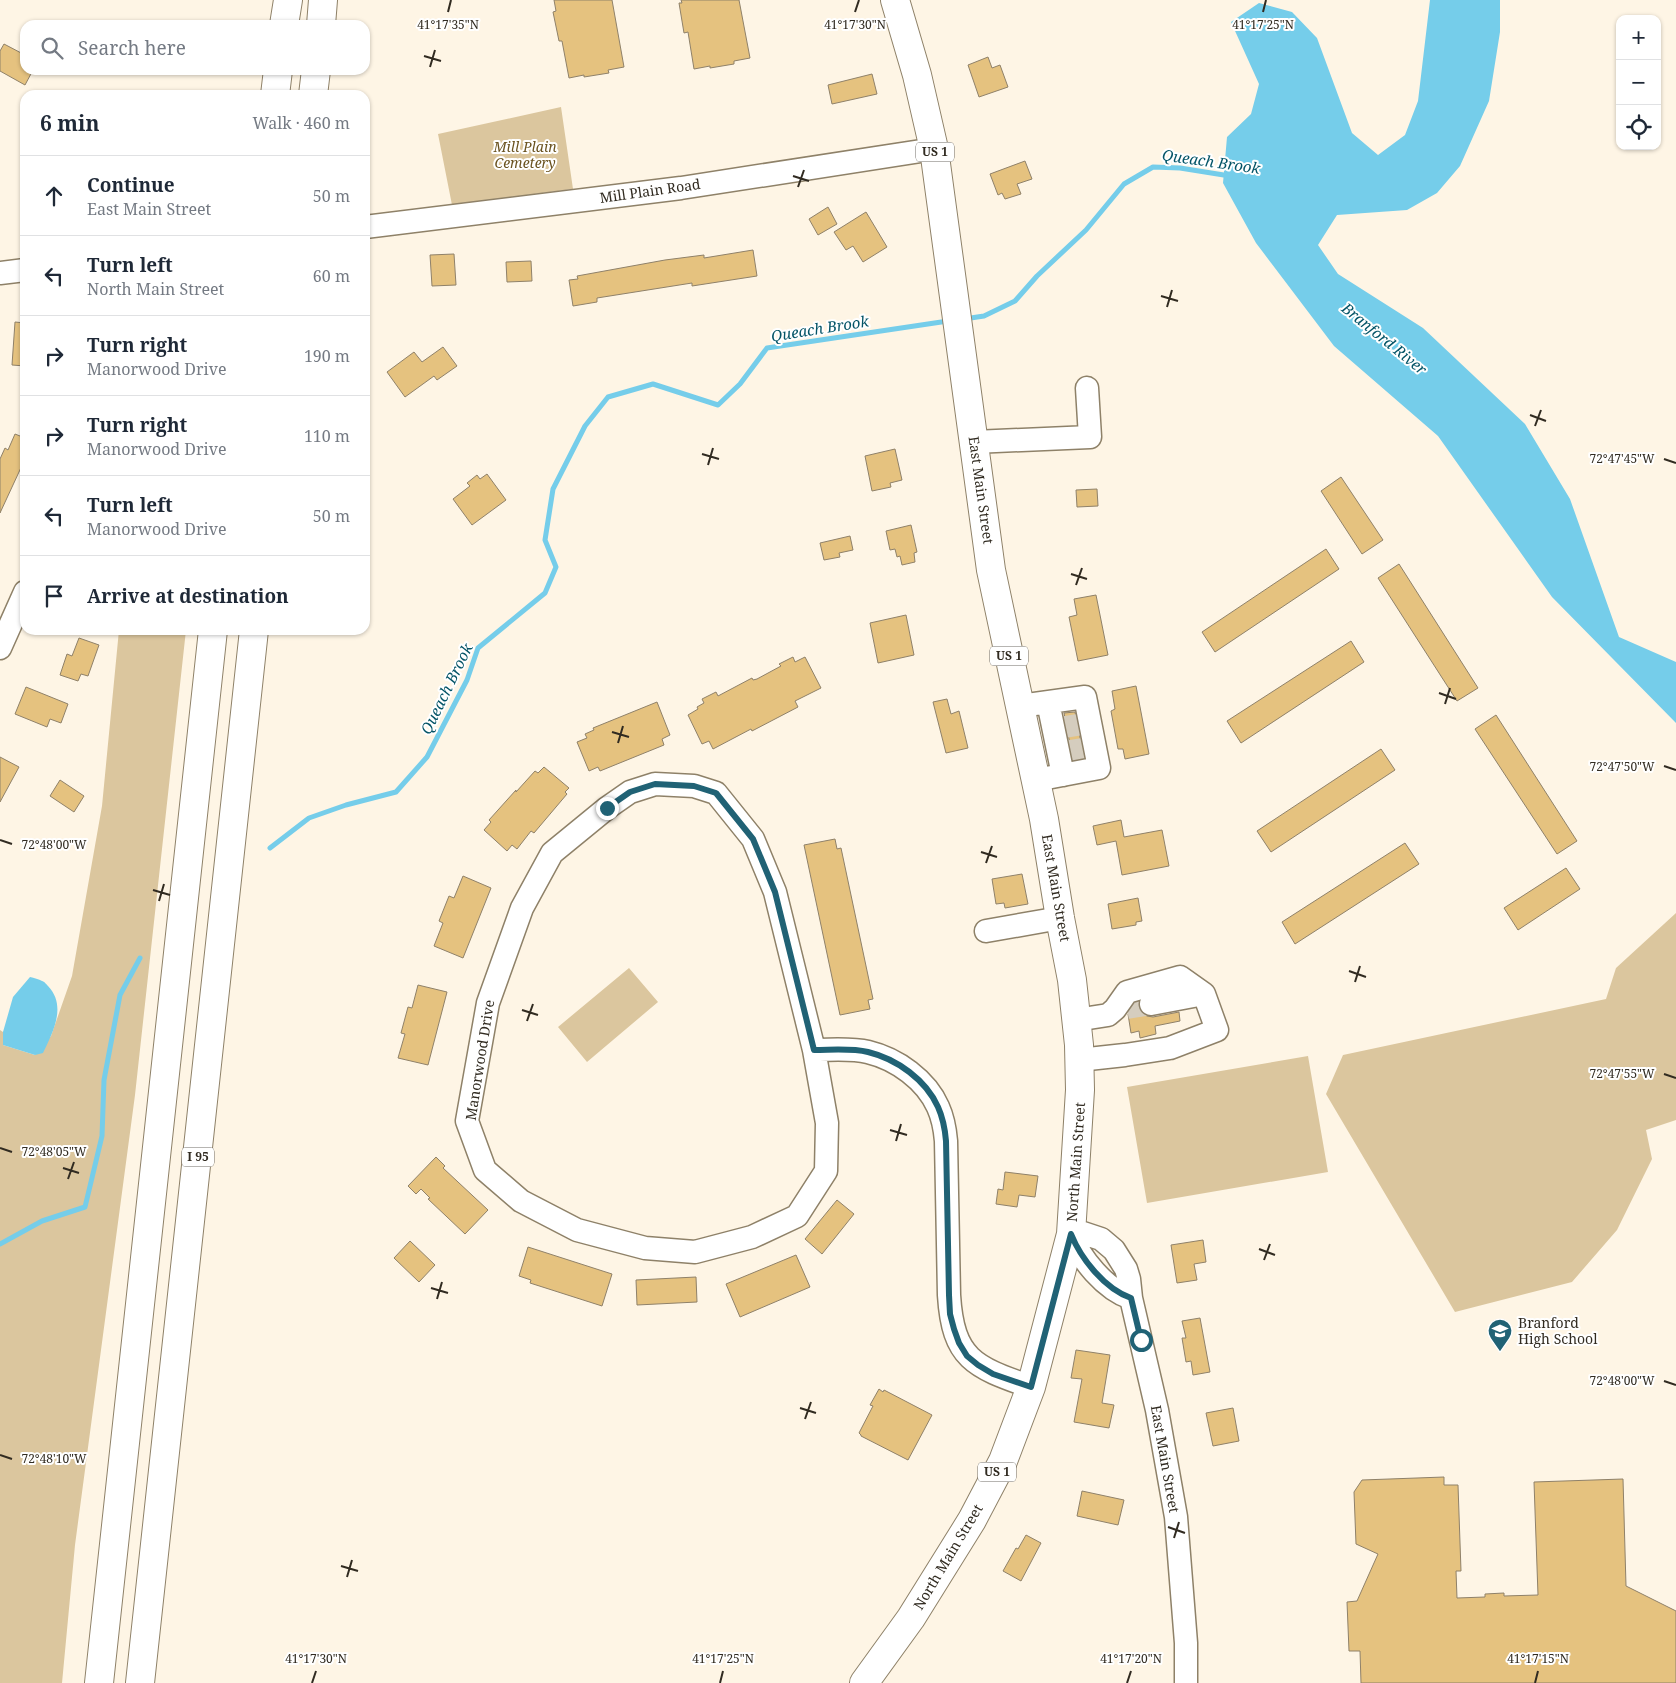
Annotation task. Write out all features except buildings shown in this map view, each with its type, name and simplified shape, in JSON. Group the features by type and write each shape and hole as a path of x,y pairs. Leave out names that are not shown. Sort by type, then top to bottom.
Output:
{"main road":[{"path":"285,20 288,0"},
{"path":"321,20 323,0"},
{"name":"East Main Street","path":"895,0 917,76 934,149 991,570 1044,819 1072,980"},
{"path":"276,90 277,75"},
{"path":"314,90 315,75"},
{"path":"99,1683 212,635"},
{"name":"I 95","path":"140,1683 253,635"},
{"name":"North Main Street","path":"864,1683 911,1618 972,1520 1003,1461 1031,1387 1071,1234 1080,1090 1072,980"}],"street":[{"name":"Mill Plain Road","path":"370,226 680,188 934,149"},
{"path":"0,274 20,271"},
{"path":"974,442 1090,437 1087,388"},
{"path":"0,648 20,603"},
{"path":"1020,706 1085,697 1073,726 1075,755"},
{"path":"1048,702 1073,726 1075,755"},
{"path":"1036,780 1075,755"},
{"name":"Manorwood Drive","path":"655,784 694,786 716,793 753,839 775,892 814,1050 826,1123 826,1171 797,1216 752,1237 695,1252 645,1248 577,1230 521,1201 485,1170 467,1121 488,1003 522,908 552,853 607,808 630,792 655,784"},
{"path":"986,931 1060,918"},
{"path":"1076,1020 1108,1015 1122,1007 1127,992 1180,977 1204,994 1217,1030 1170,1048 1079,1060"},
{"path":"1151,1004 1204,994"},
{"path":"814,1050 868,1052 889,1060 907,1070 918,1080 938,1106 944,1124 946,1141 949,1295 950,1314 954,1329 959,1343 967,1356 978,1365 993,1374 1031,1387"},
{"name":"East Main Street","path":"1071,1234 1082,1257 1110,1287 1120,1294 1131,1298 1157,1410 1176,1517 1186,1643 1186,1683"}],"green space":[{"name":"Mill Plain Cemetery","path":"561,107 573,189 452,205 438,134"},
{"path":"119,635 185,635 135,1095 75,1545 62,1683 0,1683 0,1030 3,1032 3,1045 35,1055 51,1036 72,976 102,806"},
{"path":"1676,913 1676,1120 1646,1130 1652,1159 1617,1230 1572,1282 1455,1312 1326,1094 1343,1055 1606,999 1616,968"},
{"path":"629,968 658,1002 587,1062 558,1027"},
{"path":"1308,1056 1328,1172 1147,1203 1127,1087"}],"water":[{"name":"Branford River","path":"1430,0 1500,0 1500,32 1489,101 1460,166 1437,193 1407,210 1337,215 1318,245 1338,274 1423,328 1525,424 1570,499 1619,637 1676,662 1676,723 1552,597 1438,436 1334,346 1256,243 1223,183 1227,137 1251,114 1259,84 1231,22 1259,3 1292,12 1317,38 1352,133 1378,155 1405,135 1418,101"},
{"path":"30,977 43,981 54,994 57,1002 56,1019 51,1036 43,1053 35,1055 3,1045 3,1032 13,997"}],"waterway":[{"name":"Queach Brook","path":"964,319 984,316 1015,301 1037,276 1086,230 1124,184 1153,167 1180,168 1230,176"},
{"name":"Queach Brook","path":"270,848 309,818 346,805 396,792 427,757 467,680 478,648 545,593 556,567 545,540 553,489 585,426 608,397 653,384 718,405 740,384 767,348 948,321"},
{"name":"Queach Brook","path":"0,1244 42,1221 85,1207 102,1136 104,1080 120,995 140,958"}],"tunnel":[{"path":"1065,727 1083,724"},
{"path":"1070,751 1088,748"},
{"path":"1127,1008 1151,1004"}],"place":[{"name":"Branford High School","path":"1500,1352"}],"route":[{"path":"607,808 630,792 655,784 694,786 716,793 753,839 775,892 814,1050 852,1050 868,1052 882,1057 907,1070 918,1080 938,1106 944,1124 946,1141 950,1314 959,1343 967,1356 993,1374 1031,1387 1071,1234 1082,1257 1110,1287 1120,1294 1131,1298 1141,1340"}]}
